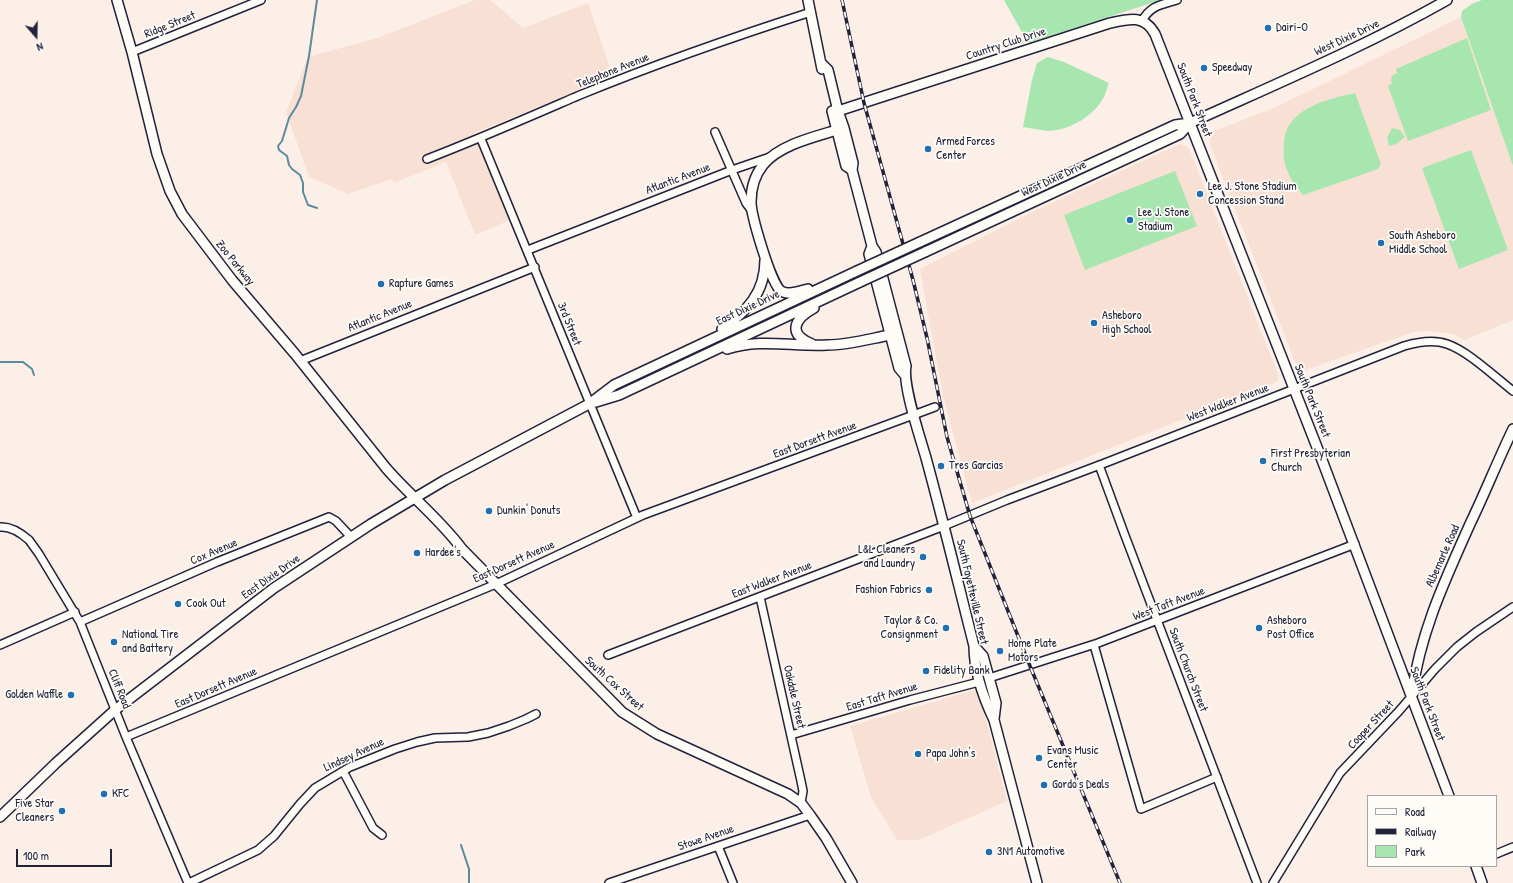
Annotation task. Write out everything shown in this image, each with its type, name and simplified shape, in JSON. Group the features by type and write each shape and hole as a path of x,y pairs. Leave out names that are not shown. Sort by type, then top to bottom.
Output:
{"main road":[{"name":"Zoo Parkway","path":"117,0 132,52 157,154 170,191 182,214 232,280 300,361 386,468 414,499"},
{"name":"South Fayetteville Street","path":"808,0 822,64 822,72 846,166 852,170"},
{"name":"West Dixie Drive","path":"920,242 1175,125 1190,123 1369,41 1447,0"},
{"name":"Country Club Drive","path":"838,111 1110,23 1127,19 1142,21"},
{"name":"South Park Street","path":"1142,21 1149,25 1155,34 1355,544 1449,795"},
{"name":"South Fayetteville Street","path":"822,64 828,70 838,111 844,128 853,163 852,170 872,246 876,252 906,366 904,374"},
{"name":"West Dixie Drive","path":"925,252 1180,134 1190,123"},
{"name":"Atlantic Avenue","path":"772,156 797,143 837,130"},
{"path":"772,156 763,165 755,180 752,189 751,210 777,285 782,291 792,293 830,283"},
{"name":"East Dixie Drive","path":"589,404 614,385 701,343 920,242"},
{"name":"South Fayetteville Street","path":"872,246 869,254 899,368 904,374 944,526 974,650 979,682 984,700 994,720 1037,883"},
{"name":"East Dixie Drive","path":"0,817 56,763 115,710 274,588 351,537 445,480 589,404 619,394 827,296 925,252"},
{"path":"701,343 730,323 744,311 757,296 764,275 765,254"},
{"path":"815,345 802,339 798,335 796,329 797,323 801,317 815,308 827,296"},
{"path":"711,351 725,349 745,343 759,342 800,346 840,344 890,335"},
{"name":"Albemarle Road","path":"1411,697 1419,652 1442,588 1513,429"},
{"name":"South Cox Street","path":"414,499 454,538 462,550 611,701 630,718 657,734 788,794 801,803 826,838 852,883"},
{"path":"974,650 983,656 996,703 994,720"},
{"path":"979,682 986,688 990,704 995,711"},
{"path":"1476,867 1482,883"}],"street":[{"name":"Ridge Street","path":"132,52 262,0"},
{"path":"1142,21 1147,12 1155,7 1177,0"},
{"name":"Telephone Avenue","path":"427,159 481,139 582,95 672,59 721,41 811,12"},
{"path":"715,132 746,203 751,210"},
{"name":"3rd Street","path":"481,139 535,267 589,404 637,518"},
{"name":"Atlantic Avenue","path":"528,250 732,170 772,156"},
{"name":"Atlantic Avenue","path":"300,361 535,267"},
{"name":"West Walker Avenue","path":"944,526 1007,500 1404,346 1421,341 1448,344 1461,351 1513,391"},
{"name":"East Dorsett Avenue","path":"126,737 496,584 637,518 935,407"},
{"name":"South Church Street","path":"1099,465 1257,883"},
{"name":"Cox Avenue","path":"80,622 217,562 329,517 336,521 351,537"},
{"name":"East Walker Avenue","path":"608,655 944,526"},
{"name":"Cliff Road","path":"0,527 19,532 29,540 75,612 188,883"},
{"name":"West Taft Avenue","path":"989,678 1094,644 1355,544"},
{"name":"Oakdale Street","path":"760,596 802,781 801,803"},
{"name":"Cooper Street","path":"1273,883 1340,773 1457,647 1513,607"},
{"path":"0,645 75,612"},
{"path":"1094,644 1141,809 1217,777"},
{"name":"East Taft Avenue","path":"791,735 910,700 979,682"},
{"name":"Lindsey Avenue","path":"188,883 258,850 274,836 315,788 344,771 395,749 417,742 435,738 468,737 488,733 509,726 536,714"},
{"path":"344,771 373,828 382,835"},
{"name":"Stowe Avenue","path":"609,883 810,815"},
{"path":"718,846 733,883"},
{"path":"1497,854 1513,847"}],"shaded area":[{"path":"475,0 490,0 523,28 588,3 613,77 474,133 510,220 475,235 446,162 394,183 392,179 348,194 309,177 286,112 308,57 377,38"},
{"name":"South Asheboro Middle School","path":"1461,17 1513,166 1513,320 1465,340 1453,334 1430,331 1414,332 1302,371 1297,367 1210,145 1212,132 1276,107"},
{"name":"Asheboro High School","path":"1180,144 1189,148 1279,377 1277,382 972,503 943,396 920,269 1036,210"},
{"path":"978,689 1007,801 919,840 897,840 871,797 850,726"}],"green space":[{"path":"1004,0 1161,0 1028,43"},
{"path":"1482,0 1513,0 1513,166 1461,17 1462,11 1472,4"},
{"path":"1467,38 1491,110 1408,141 1388,86 1392,84 1392,76 1397,73 1396,69"},
{"path":"1048,57 1064,62 1109,83 1104,97 1100,104 1087,116 1064,128 1047,131 1023,127 1032,80 1037,63"},
{"path":"1355,93 1381,164 1378,169 1303,195 1291,178 1285,162 1284,143 1288,127 1294,119 1309,108 1327,100"},
{"path":"1392,128 1400,130 1405,137 1396,144 1389,146 1387,138"},
{"path":"1471,150 1508,250 1459,269 1422,168"},
{"name":"Lee J. Stone Stadium","path":"1175,171 1197,226 1085,270 1064,215"}],"waterway":[{"path":"317,0 309,56 301,96 289,118 282,141 278,146 279,150 287,156 289,165 292,169 300,175 303,183 303,192 308,205 317,208"},
{"path":"0,362 23,362 32,369 34,375"},
{"path":"461,845 469,869 469,883"}],"railway":[{"path":"842,0 864,103 913,280 927,338 947,437 970,516 1030,666 1120,883"}],"place":[{"name":"Dairi-O","path":"1268,28"},
{"name":"Speedway","path":"1204,68"},
{"name":"Armed Forces Center","path":"928,149"},
{"name":"Lee J. Stone Stadium Concession Stand","path":"1200,194"},
{"name":"Lee J. Stone Stadium","path":"1130,220"},
{"name":"South Asheboro Middle School","path":"1381,243"},
{"name":"Rapture Games","path":"381,284"},
{"name":"Asheboro High School","path":"1094,323"},
{"name":"First Presbyterian Church","path":"1263,461"},
{"name":"Tres Garcias","path":"941,466"},
{"name":"Dunkin' Donuts","path":"489,511"},
{"name":"Hardee's","path":"417,553"},
{"name":"L&L Cleaners and Laundry","path":"923,557"},
{"name":"Fashion Fabrics","path":"929,590"},
{"name":"Cook Out","path":"178,604"},
{"name":"Taylor & Co. Consignment","path":"946,628"},
{"name":"Asheboro Post Office","path":"1259,628"},
{"name":"National Tire and Battery","path":"114,642"},
{"name":"Home Plate Motors","path":"1000,651"},
{"name":"Fidelity Bank","path":"926,671"},
{"name":"Golden Waffle","path":"71,695"},
{"name":"Papa John's","path":"918,754"},
{"name":"Evans Music Center","path":"1039,758"},
{"name":"Gordo's Deals","path":"1044,785"},
{"name":"KFC","path":"104,794"},
{"name":"Five Star Cleaners","path":"62,811"},
{"name":"3N1 Automotive","path":"989,852"}]}
